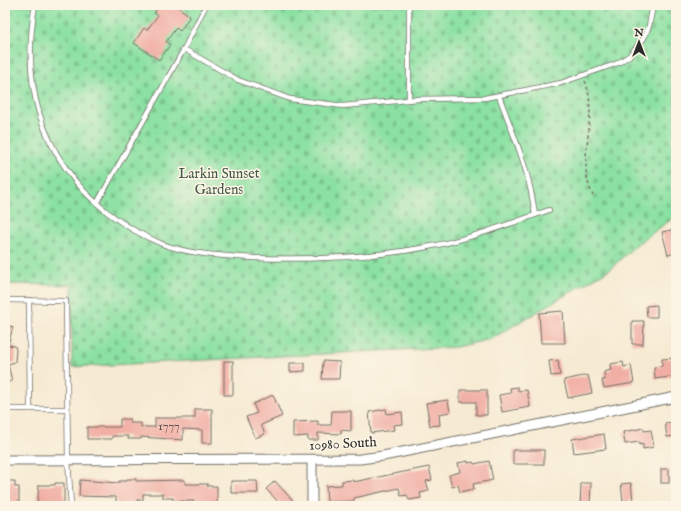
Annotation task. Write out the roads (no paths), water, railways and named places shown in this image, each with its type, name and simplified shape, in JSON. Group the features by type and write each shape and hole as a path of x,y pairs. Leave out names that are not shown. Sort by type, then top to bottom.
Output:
{"street":[{"name":"10980 South","path":"5,460 354,460 383,456 676,397"},
{"path":"312,460 312,506"}],"lane":[{"path":"35,5 31,30 30,65 37,106 52,146 76,182 116,220 148,237 177,249 210,255 281,259 335,259 380,255 438,245 490,231 549,210"},
{"path":"97,203 200,20 206,5"},
{"path":"409,5 409,100"},
{"path":"184,49 238,80 290,99 343,106 409,100 485,98 531,90 583,76 612,66 629,56 644,38 649,26 653,5"},
{"path":"499,96 519,145 527,171 535,215"},
{"path":"5,300 66,301 68,460 71,506"},
{"path":"29,300 30,409"},
{"path":"5,409 67,409"}],"park label":[{"name":"Larkin Sunset Gardens","path":"219,182"}]}
